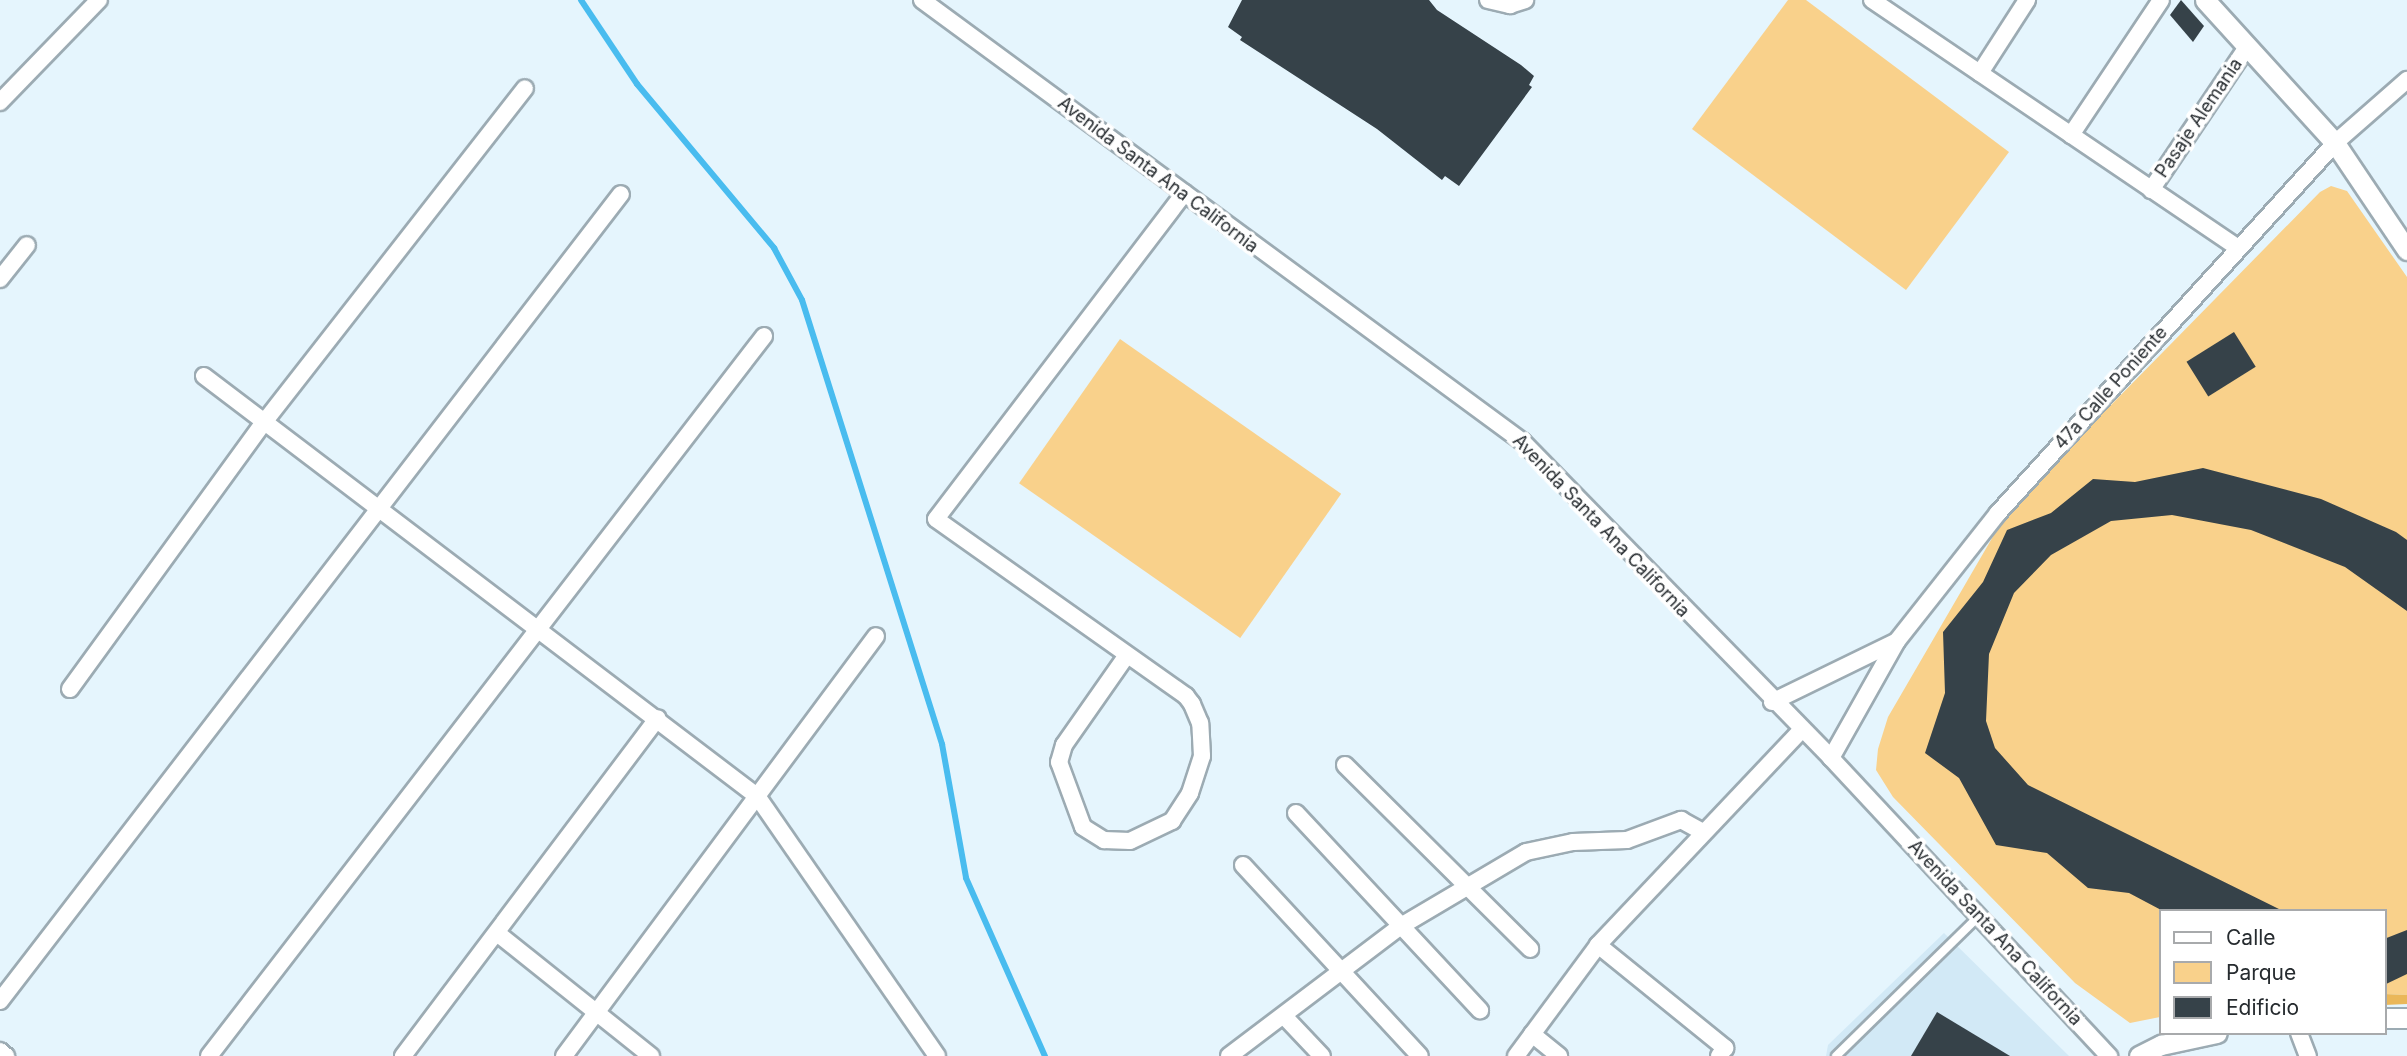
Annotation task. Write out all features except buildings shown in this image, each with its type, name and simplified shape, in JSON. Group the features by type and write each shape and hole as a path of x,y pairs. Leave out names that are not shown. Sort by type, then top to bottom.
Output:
{"street":[{"path":"0,102 99,0"},
{"name":"Avenida Santa Ana California","path":"922,0 1523,442 1772,702 1831,758 2109,1056"},
{"path":"1488,0 1510,5 1525,0"},
{"path":"1872,0 1892,6 1979,73 2238,248"},
{"path":"1979,73 2026,0"},
{"path":"2071,135 2161,0"},
{"path":"2205,0 2335,143 2407,250"},
{"name":"Pasaje Alemania","path":"2151,190 2247,47"},
{"name":"47a Calle Poniente","path":"1831,758 1898,641 1998,513 2335,143 2407,80"},
{"path":"70,689 265,421 525,88"},
{"path":"1127,655 1064,745 1059,762 1083,827 1104,840 1130,841 1158,831 1180,811 1198,773 1202,735 1198,713 1186,696 936,519 1184,193"},
{"path":"0,1001 377,507 621,194"},
{"path":"0,279 27,245"},
{"path":"209,1056 764,336"},
{"path":"204,376 658,718 757,796 937,1056"},
{"path":"564,1056 876,636"},
{"name":"47a Calle Poniente","path":"1772,702 1898,641"},
{"path":"403,1056 658,718"},
{"path":"1516,1056 1598,946 1802,729"},
{"path":"1345,765 1530,948"},
{"path":"1296,813 1480,1010"},
{"path":"1228,1056 1401,926 1526,852 1547,846 1627,840 1681,820 1704,833"},
{"path":"1243,865 1420,1056"},
{"path":"497,933 651,1056"},
{"path":"1598,946 1727,1053"},
{"path":"1284,1016 1322,1056"},
{"path":"2386,1018 2407,1018"},
{"path":"1532,1034 1559,1056"},
{"path":"2139,1056 2161,1045 2208,1035"},
{"path":"2300,1035 2308,1056"},
{"path":"0,1051 6,1056"}],"lane":[{"path":"1836,1056 1979,916"}],"shaded area":[{"path":"1944,933 2069,1056 1826,1056 1828,1045"},
{"path":"2386,994 2407,995 2407,1004 2386,1005"}],"green space":[{"path":"1788,0 1806,0 2009,152 1906,290 1692,129"},
{"path":"2331,186 2347,191 2407,277 2407,995 2386,994 2386,909 2158,909 2158,1017 2130,1023 2075,983 1893,797 1876,770 1878,749 1888,717 2009,509 2320,192"},
{"path":"1120,339 1341,494 1240,638 1019,483"}],"waterway":[{"path":"581,0 637,84 774,248 802,300 942,744 966,878 1045,1056"}]}
